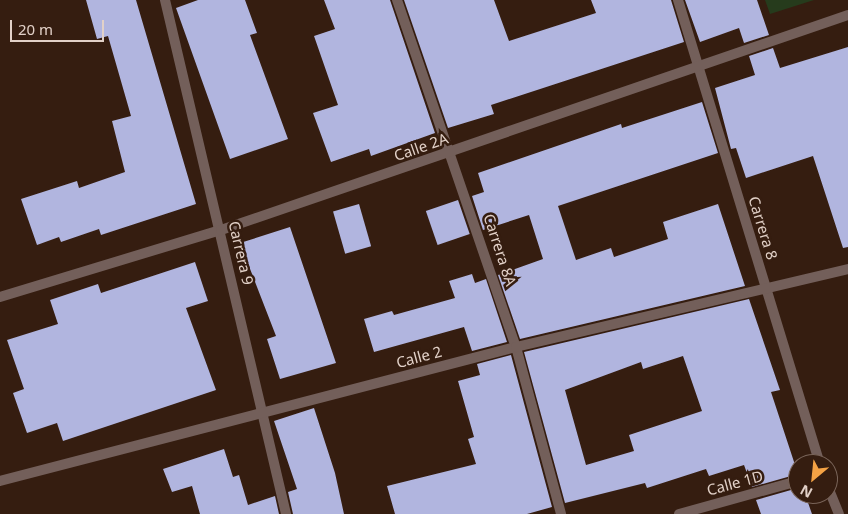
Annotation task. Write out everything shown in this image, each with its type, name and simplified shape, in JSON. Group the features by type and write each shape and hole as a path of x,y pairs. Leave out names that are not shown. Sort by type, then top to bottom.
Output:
{"street":[{"name":"Carrera 9","path":"164,0 221,230 261,414 286,514"},
{"name":"Carrera 8A","path":"398,0 452,153 516,347 561,514"},
{"name":"Carrera 8","path":"678,0 817,454"},
{"name":"Calle 2A","path":"0,297 221,230 452,153 848,15"},
{"name":"Calle 2","path":"0,481 516,347 848,269"},
{"name":"Calle 1D","path":"679,514 788,485"}],"green space":[{"path":"765,0 814,0 770,14"}],"building":[{"path":"86,0 136,0 196,204 101,235 99,229 61,242 59,237 37,245 21,199 77,181 79,188 125,172 112,121 131,116 108,36 97,39"},
{"path":"198,0 245,0 257,33 250,35 288,139 230,159 176,8"},
{"path":"324,0 390,0 435,133 371,156 369,149 331,162 313,113 338,105 314,36 335,29"},
{"path":"404,0 494,0 509,41 596,13 591,0 671,0 684,42 491,105 494,114 448,128"},
{"path":"685,0 757,0 769,35 744,43 739,28 700,42"},
{"path":"848,47 848,247 843,248 813,156 746,178 736,148 731,149 715,88 755,75 749,56 773,48 780,68"},
{"path":"702,102 718,153 558,206 576,260 611,248 614,257 668,239 663,222 718,204 745,286 520,339 498,275 543,259 529,215 483,230 472,196 484,192 478,173 621,124 622,128"},
{"path":"458,200 470,234 438,245 426,211"},
{"path":"359,204 371,246 345,254 333,211"},
{"path":"290,227 336,363 280,379 267,339 276,336 240,243"},
{"path":"195,262 208,301 186,308 216,390 63,441 57,423 27,433 13,393 24,389 7,340 58,324 50,300 98,284 101,293"},
{"path":"472,274 475,283 486,279 507,342 472,351 464,327 374,352 364,319 392,311 394,315 455,298 449,281"},
{"path":"749,299 780,390 771,392 791,454 788,454 788,477 752,487 744,465 709,476 706,469 647,488 645,483 565,503 524,352","holes":["683,356 702,411 629,435 634,451 586,465 565,390 641,362 643,369"]},
{"path":"511,355 552,507 527,514 395,514 387,486 476,464 468,439 474,437 458,381 480,375 477,364"},
{"path":"314,408 335,473 344,514 293,514 288,492 297,489 274,421"},
{"path":"224,449 233,477 239,475 248,505 275,496 279,514 200,514 192,486 172,492 163,469"},
{"path":"788,491 788,504 808,504 812,514 761,514 756,500"}]}
